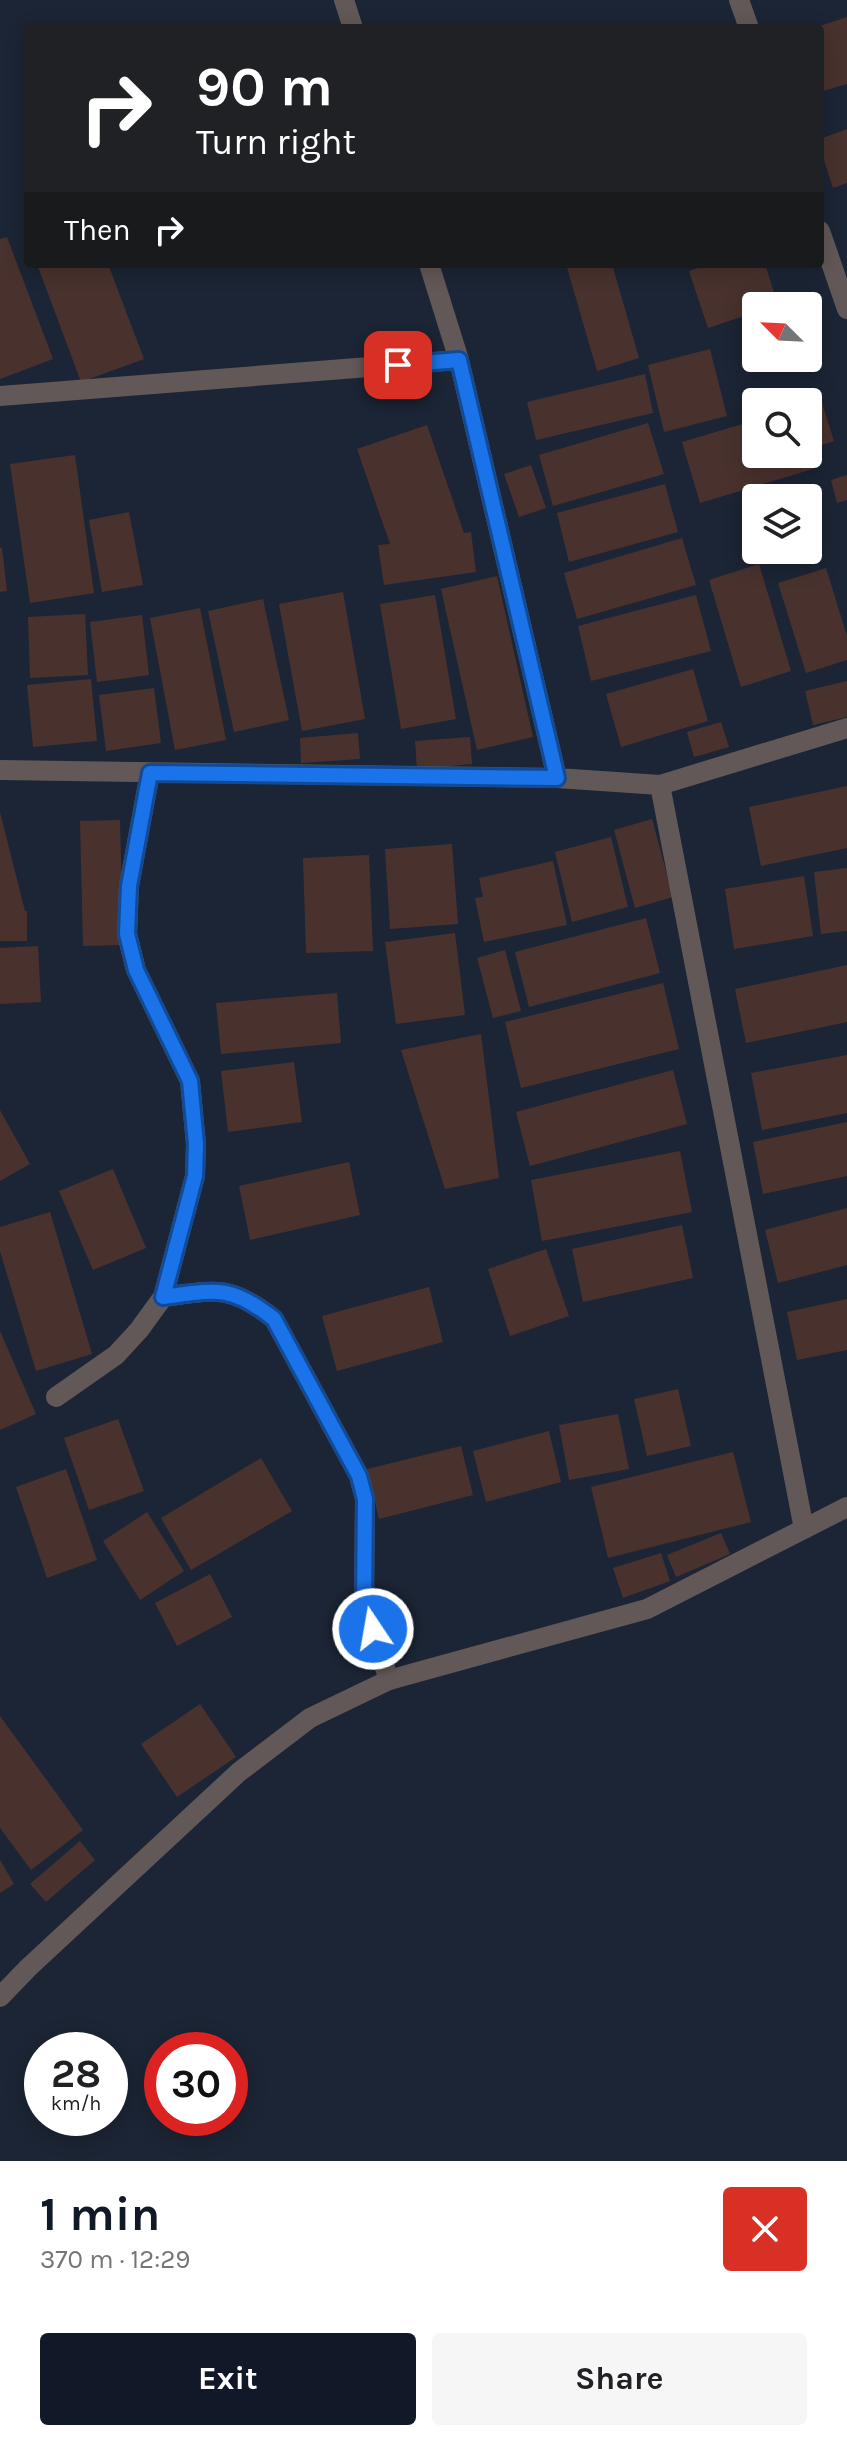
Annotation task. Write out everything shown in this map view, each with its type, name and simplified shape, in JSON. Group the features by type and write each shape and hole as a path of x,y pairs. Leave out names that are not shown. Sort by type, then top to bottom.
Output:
{"street":[{"path":"344,0 352,24"},
{"path":"739,0 748,24"},
{"path":"824,243 847,309"},
{"path":"430,268 459,360 557,778"},
{"path":"0,396 459,360"},
{"path":"0,770 557,778 660,785 847,728"},
{"path":"56,1397 116,1355 163,1297 195,1176 196,1144 190,1081 136,970 127,934 129,886 150,773"},
{"path":"660,785 804,1529"},
{"path":"163,1297 217,1289 252,1301 274,1319 359,1476 365,1499 364,1604 389,1680"},
{"path":"0,1997 239,1772 310,1718 389,1680 647,1609 847,1507"}],"building":[{"path":"847,17 847,84 824,91 824,25"},
{"path":"847,129 847,183 833,188 824,160 824,138"},
{"path":"7,237 53,359 0,379 0,239"},
{"path":"38,268 110,268 144,359 81,382"},
{"path":"567,268 613,268 639,358 597,371"},
{"path":"698,268 766,268 774,292 742,292 742,317 708,328 689,271"},
{"path":"710,349 727,416 664,432 648,365"},
{"path":"645,374 653,413 536,440 527,402"},
{"path":"822,403 834,441 822,445"},
{"path":"648,423 664,474 553,506 539,455"},
{"path":"742,424 742,468 813,469 763,484 742,484 742,490 700,503 682,442"},
{"path":"427,425 464,533 471,532 476,572 384,585 378,545 390,544 357,449"},
{"path":"75,455 94,593 30,603 10,464"},
{"path":"531,465 546,508 519,517 504,474"},
{"path":"847,475 847,500 837,503 831,480"},
{"path":"665,484 678,532 569,562 557,513"},
{"path":"129,512 143,585 102,592 89,520"},
{"path":"682,538 696,585 577,619 564,573"},
{"path":"0,548 7,591 0,592"},
{"path":"759,564 791,671 741,687 709,580"},
{"path":"826,568 847,636 847,660 806,673 778,583"},
{"path":"497,576 533,737 477,750 441,589"},
{"path":"343,592 365,719 302,731 279,604"},
{"path":"435,595 456,719 401,729 380,604"},
{"path":"696,595 711,651 591,681 578,626"},
{"path":"263,599 289,720 234,732 208,611"},
{"path":"200,608 226,740 175,750 150,618"},
{"path":"85,614 88,675 30,678 28,617"},
{"path":"142,615 149,675 97,682 90,622"},
{"path":"693,669 708,721 621,747 606,694"},
{"path":"91,679 97,741 33,747 27,685"},
{"path":"847,681 847,717 813,725 805,691"},
{"path":"154,688 161,743 106,751 99,695"},
{"path":"721,722 729,747 694,757 687,732"},
{"path":"358,733 360,759 301,763 300,738"},
{"path":"470,737 472,764 417,769 415,741"},
{"path":"847,786 847,848 761,866 749,807"},
{"path":"0,812 27,911 27,941 0,941"},
{"path":"652,819 673,897 635,908 614,830"},
{"path":"120,820 123,945 83,946 80,821"},
{"path":"611,837 628,907 572,922 555,852"},
{"path":"452,844 458,924 390,929 385,849"},
{"path":"369,855 373,951 306,953 303,858"},
{"path":"553,861 567,925 484,942 475,898 483,897 479,878"},
{"path":"847,868 847,931 821,934 814,872"},
{"path":"804,876 813,936 734,949 725,889"},
{"path":"646,918 660,973 529,1007 515,952"},
{"path":"455,933 465,1015 396,1024 385,942"},
{"path":"38,946 41,1002 0,1004 0,948"},
{"path":"505,950 521,1011 493,1018 477,958"},
{"path":"847,965 847,1022 746,1043 735,989"},
{"path":"663,983 679,1049 521,1088 505,1022"},
{"path":"337,993 341,1043 221,1054 216,1003"},
{"path":"481,1034 499,1178 445,1189 401,1050"},
{"path":"847,1055 847,1113 762,1130 751,1073"},
{"path":"294,1062 302,1122 228,1132 221,1071"},
{"path":"673,1070 687,1124 530,1166 516,1112"},
{"path":"0,1110 30,1164 0,1181"},
{"path":"847,1122 847,1176 763,1194 753,1142"},
{"path":"680,1151 692,1212 542,1241 531,1180"},
{"path":"349,1162 360,1215 250,1240 239,1186"},
{"path":"113,1169 146,1248 93,1270 59,1191"},
{"path":"847,1208 847,1265 778,1283 765,1230"},
{"path":"50,1212 92,1354 36,1371 0,1251 0,1227"},
{"path":"682,1225 693,1278 583,1302 572,1249"},
{"path":"546,1249 569,1316 510,1336 488,1269"},
{"path":"429,1287 443,1342 337,1371 322,1316"},
{"path":"847,1299 847,1350 797,1360 787,1312"},
{"path":"0,1331 36,1414 0,1430"},
{"path":"678,1389 691,1446 647,1456 634,1399"},
{"path":"618,1414 629,1469 569,1480 559,1425"},
{"path":"118,1419 144,1491 89,1510 64,1438"},
{"path":"549,1431 561,1482 486,1502 473,1451"},
{"path":"461,1446 473,1495 379,1519 367,1469"},
{"path":"733,1452 751,1522 608,1558 591,1487"},
{"path":"261,1458 292,1511 191,1570 161,1518"},
{"path":"66,1469 97,1560 47,1578 16,1487"},
{"path":"147,1512 184,1571 140,1600 103,1541"},
{"path":"721,1533 730,1554 676,1577 667,1555"},
{"path":"661,1553 670,1581 623,1598 613,1568"},
{"path":"210,1574 232,1617 177,1646 155,1603"},
{"path":"200,1704 236,1757 177,1797 141,1744"},
{"path":"0,1716 83,1830 31,1870 0,1828"},
{"path":"80,1841 95,1860 46,1902 30,1884"},
{"path":"0,1860 14,1884 0,1893"}],"route":[{"path":"373,1629 364,1604 365,1499 359,1476 274,1319 252,1301 217,1289 163,1297 195,1176 196,1144 190,1081 136,970 127,934 129,886 150,773 557,778 459,360 398,365"}]}
